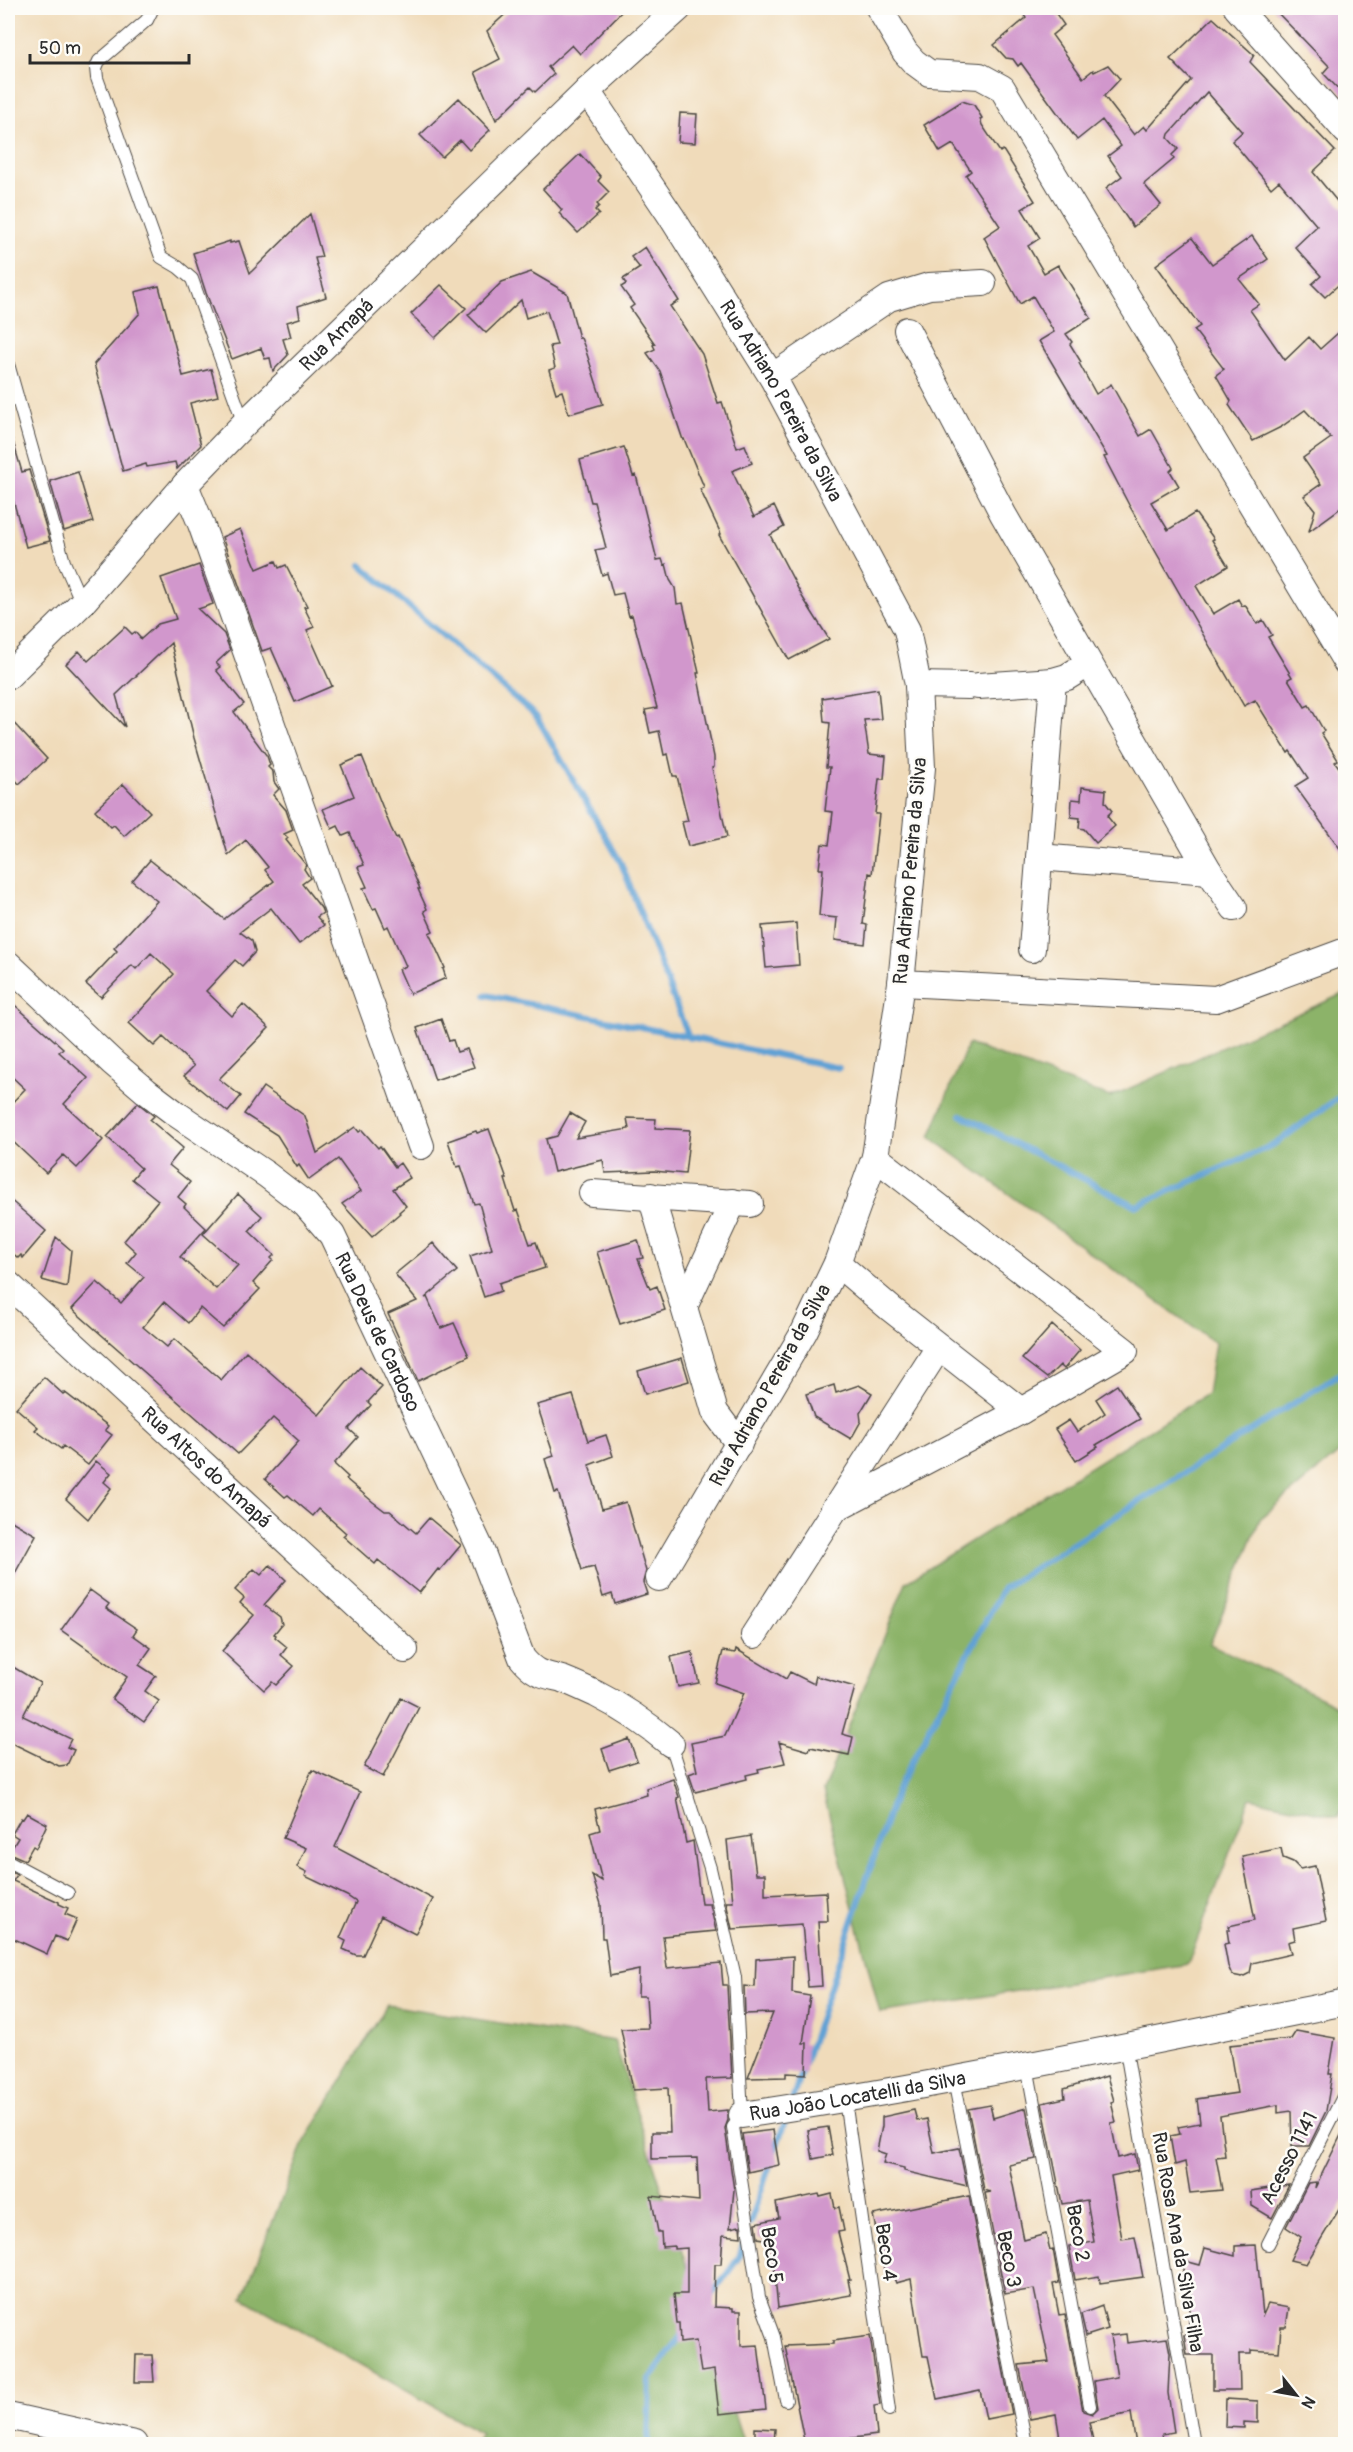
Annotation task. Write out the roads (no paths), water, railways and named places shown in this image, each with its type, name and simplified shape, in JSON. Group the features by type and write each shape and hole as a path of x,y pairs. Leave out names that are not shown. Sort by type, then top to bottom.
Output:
{"street":[{"name":"Rua Amapá","path":"8,676 82,603 185,485 244,424 587,91 679,8"},
{"path":"879,8 905,52 929,73 980,76 1002,88 1346,662"},
{"path":"1237,8 1346,131"},
{"name":"Rua Adriano Pereira da Silva","path":"587,91 671,216 772,377 907,630 918,685 922,768 901,983 875,1157 837,1263 804,1332 659,1578"},
{"path":"772,377 889,298 929,286 983,283"},
{"path":"907,330 1003,514 1209,871 1234,908"},
{"path":"185,485 201,524 421,1146"},
{"path":"918,685 973,686 1053,681 1067,677 1088,664"},
{"path":"1032,949 1053,681"},
{"path":"1040,857 1209,871"},
{"path":"901,983 1216,999 1346,951"},
{"name":"Rua Deus de Cardoso","path":"8,964 138,1084 175,1113 267,1175 306,1205 332,1235 479,1545 522,1658 530,1668 541,1675 563,1680 597,1694 640,1718 671,1744"},
{"path":"834,1509 1021,1411 1125,1352 875,1157"},
{"path":"592,1193 741,1203 685,1305"},
{"path":"651,1196 715,1412 739,1444"},
{"path":"837,1263 1021,1411"},
{"name":"Rua Altos do Amapá","path":"8,1284 405,1650"},
{"path":"754,1635 939,1347"},
{"name":"Rua João Locatelli da Silva","path":"742,2115 844,2100 954,2080 1346,2002"},
{"path":"8,2416 134,2445"}],"lane":[{"path":"153,8 147,20 99,61 96,68 97,78 161,257 192,279 244,424"},
{"path":"8,364 64,562 82,603"},
{"name":"Rua João Locatelli da Silva","path":"671,1744 710,1868 735,1977 742,2115"},
{"path":"8,1861 68,1893"},
{"name":"Rua Rosa Ana da Silva Filha","path":"1125,2045 1194,2445"},
{"name":"Beco 2","path":"1027,2066 1090,2406"},
{"name":"Beco 3","path":"954,2080 1026,2445"},
{"name":"Acesso 1141","path":"1268,2244 1346,2091"},
{"name":"Beco 4","path":"844,2100 889,2410"},
{"name":"Beco 5","path":"742,2115 733,2127 757,2286 774,2337 786,2400"}],"waterway":[{"path":"361,565 536,716 621,863 689,1038"},
{"path":"486,995 839,1068"},
{"path":"961,1115 1136,1206 1275,1144 1346,1092"},
{"path":"792,2100 896,1792 1003,1588 1346,1370"},
{"path":"750,2223 787,2116"},
{"path":"711,2296 739,2257 746,2235"},
{"path":"648,2444 650,2379 683,2333"}]}
